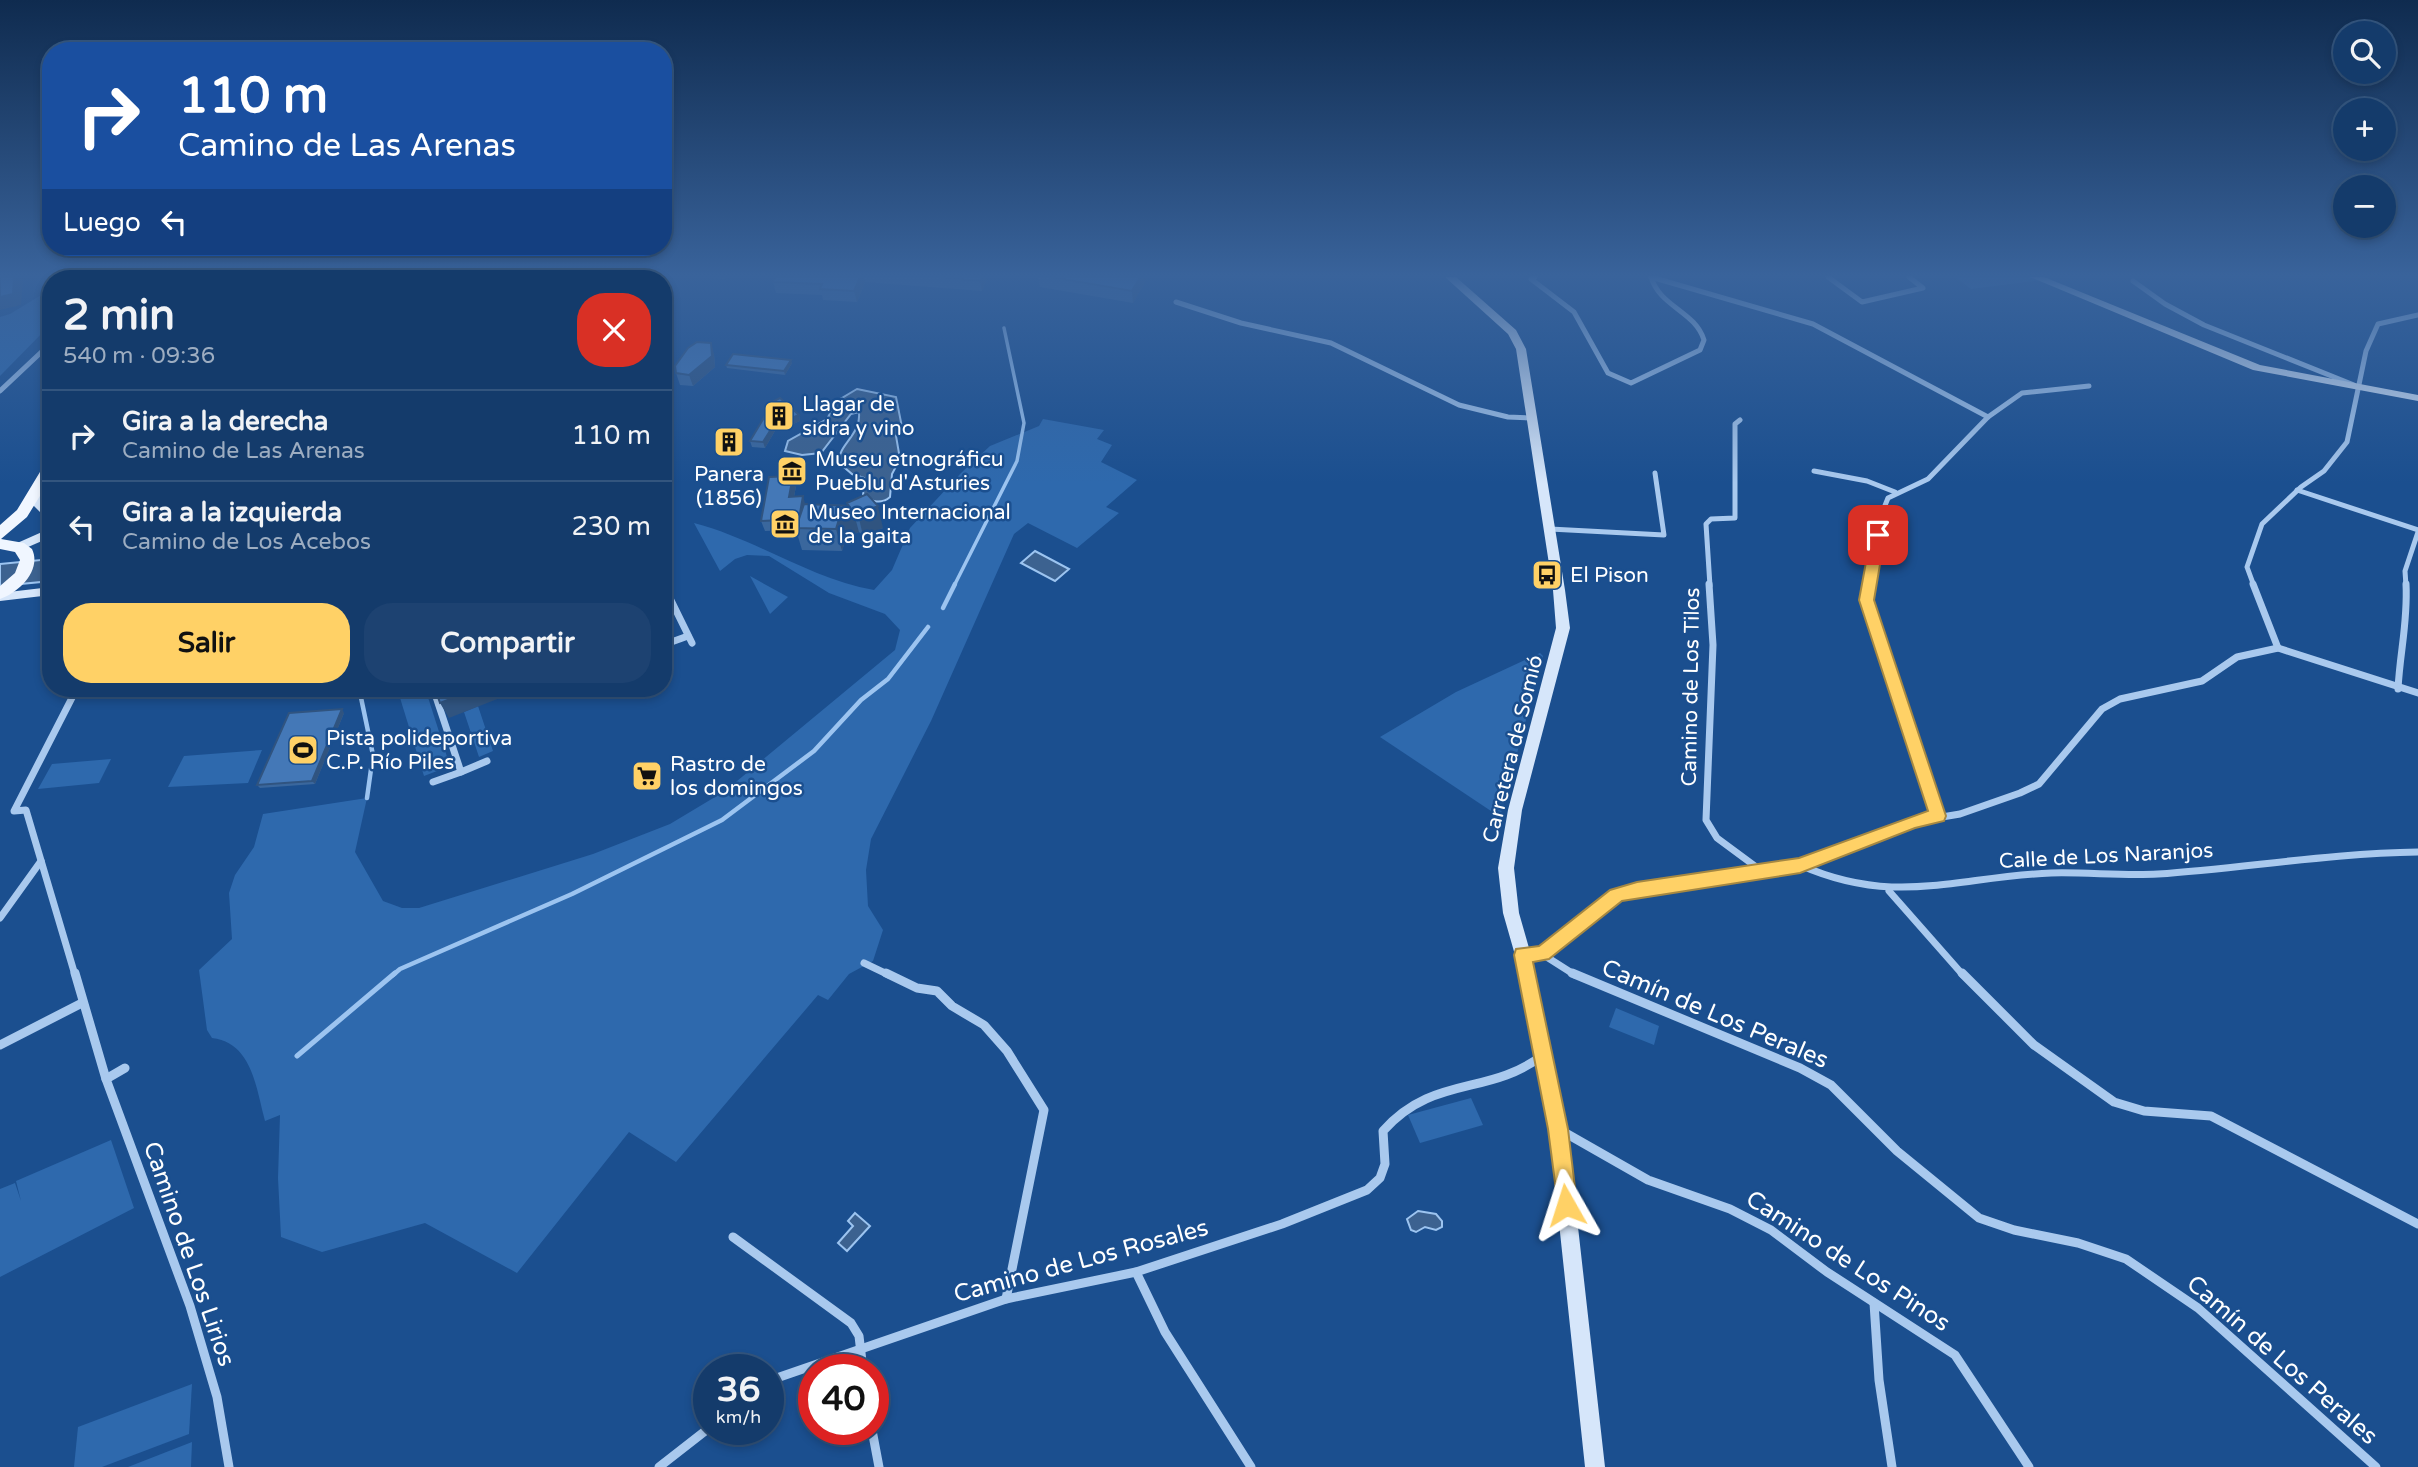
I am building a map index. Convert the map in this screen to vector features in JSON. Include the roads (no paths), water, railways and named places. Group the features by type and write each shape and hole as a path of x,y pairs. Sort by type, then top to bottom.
{"main road":[{"path":"2,593 26,569 16,530 22,513 42,480"},
{"path":"0,534 22,513"},
{"path":"0,544 21,549"}],"street":[{"path":"1333,345 1479,413 1507,418 1534,418"},
{"name":"Carretera de Somió","path":"1519,345 1534,418 1563,628 1515,810 1506,868 1511,914 1523,955 1558,1129 1595,1467"},
{"path":"1592,345 1597,363 1605,373 1631,383 1700,350 1702,345"},
{"path":"1853,345 1988,417"},
{"path":"2202,345 2257,368 2418,398"},
{"path":"2257,345 2340,376 2358,388"},
{"path":"2278,648 2246,567 2262,524 2297,490 2324,471 2347,442 2368,345"},
{"path":"0,391 42,351"},
{"path":"1938,816 1867,600 1882,513 1888,498 1895,492 1928,479 1988,417 2022,393 2089,386"},
{"name":"Camino de Los Tilos","path":"1740,420 1735,424 1735,518 1711,519 1706,524 1713,645 1706,820 1717,838 1763,872"},
{"path":"1814,471 1867,481 1895,492"},
{"path":"1550,528 1664,535 1655,473"},
{"path":"37,488 38,505 42,508"},
{"path":"2297,490 2418,531 2405,571 2408,620 2400,652 2398,689"},
{"path":"21,549 42,537"},
{"path":"2,593 42,591"},
{"path":"672,603 690,640 672,643"},
{"path":"1523,955 1542,954 1616,896 1637,890 1800,865 1912,822 1960,814 2039,784 2102,709 2120,699 2202,681 2237,657 2278,648 2418,694"},
{"name":"Camino de Los Lirios","path":"72,697 15,811 26,808 106,1079 190,1306 217,1397 229,1467"},
{"path":"436,697 461,772"},
{"path":"433,782 487,761"},
{"name":"Calle de Los Naranjos","path":"1800,865 1818,875 1889,891 2051,873 2158,874 2336,853 2418,852"},
{"path":"0,918 41,861"},
{"path":"1889,891 1946,957 2011,1024 2071,1076 2119,1105 2147,1114 2196,1112 2211,1115 2418,1224"},
{"name":"Camín de Los Perales","path":"1542,954 1583,980 1800,1068 1831,1085 1897,1152 1979,1218 2014,1230 2078,1243 2126,1259 2198,1308 2376,1467"},
{"path":"864,963 917,988 937,992 952,1006 984,1024 1007,1051 1044,1110 1006,1299"},
{"path":"0,1045 82,1003"},
{"name":"Camino de Los Rosales","path":"784,1375 1006,1299 1136,1272 1282,1224 1367,1190 1380,1178 1385,1164 1383,1131 1397,1112 1425,1095 1522,1071 1543,1055"},
{"path":"106,1079 125,1068"},
{"name":"Camino de Los Pinos","path":"1558,1129 1648,1180 1730,1209 1771,1230 1874,1303 1955,1355 2029,1467"},
{"path":"733,1237 851,1324 859,1336 861,1354"},
{"path":"1136,1272 1165,1332 1251,1467"},
{"path":"1874,1303 1880,1380 1892,1467"},
{"path":"659,1467 693,1440"},
{"path":"875,1445 879,1467"}],"waterway":[{"path":"954,586 1017,461 1024,423 1008,345"},
{"path":"943,608 954,586"},
{"path":"393,975 400,969 572,894 722,820 814,751 861,700 888,679 928,627"},
{"path":"361,697 373,755 367,798"},
{"path":"297,1056 395,973"}],"place":[{"name":"Llagar de sidra y vino","path":"779,416"},
{"name":"Panera (1856)","path":"729,442"},
{"name":"Museu etnográficu Pueblu d'Asturies","path":"792,471"},
{"name":"Museo Internacional de la gaita","path":"785,524"},
{"name":"El Pison","path":"1547,575"},
{"name":"Pista polideportiva C.P. Río Piles","path":"303,750"},
{"name":"Rastro de los domingos","path":"647,776"}]}
